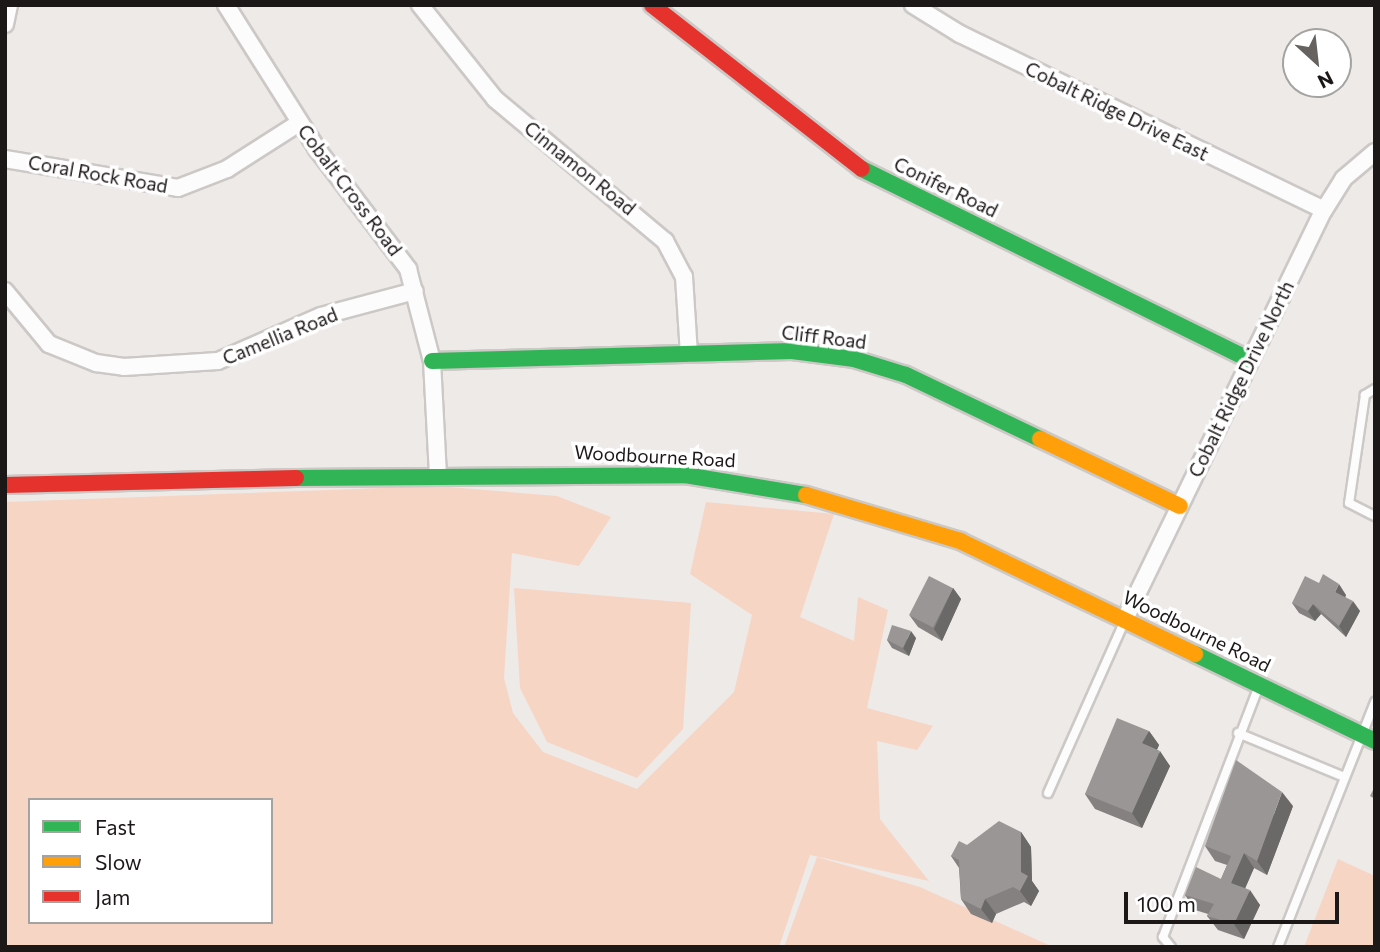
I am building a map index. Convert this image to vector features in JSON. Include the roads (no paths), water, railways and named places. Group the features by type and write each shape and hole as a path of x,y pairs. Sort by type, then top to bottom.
{"street":[{"path":"5,24 9,5"},
{"name":"Cobalt Cross Road","path":"226,5 299,123 396,246 415,291 432,361 438,475"},
{"name":"Cinnamon Road","path":"420,5 495,99 665,241 684,277 690,354"},
{"name":"Conifer Road","path":"652,5 848,162 1251,360"},
{"name":"Cobalt Ridge Drive East","path":"913,5 960,34 1324,210"},
{"name":"Coral Rock Road","path":"5,159 178,188 227,169 299,123"},
{"name":"Cobalt Ridge Drive North","path":"1125,619 1324,210 1343,179 1375,152"},
{"name":"Camellia Road","path":"5,291 50,344 96,363 124,367 218,361 321,316 415,291"},
{"name":"Cliff Road","path":"432,361 792,351 881,366 1180,506"},
{"name":"Woodbourne Road","path":"5,485 622,472 785,489 960,541 1367,738"}],"lane":[{"path":"1375,389 1365,395 1349,503 1375,516"},
{"path":"1048,793 1125,619"},
{"path":"1171,947 1163,937 1238,733 1259,685"},
{"path":"1278,947 1344,777 1367,738 1375,702"},
{"path":"1238,733 1344,777"}]}
